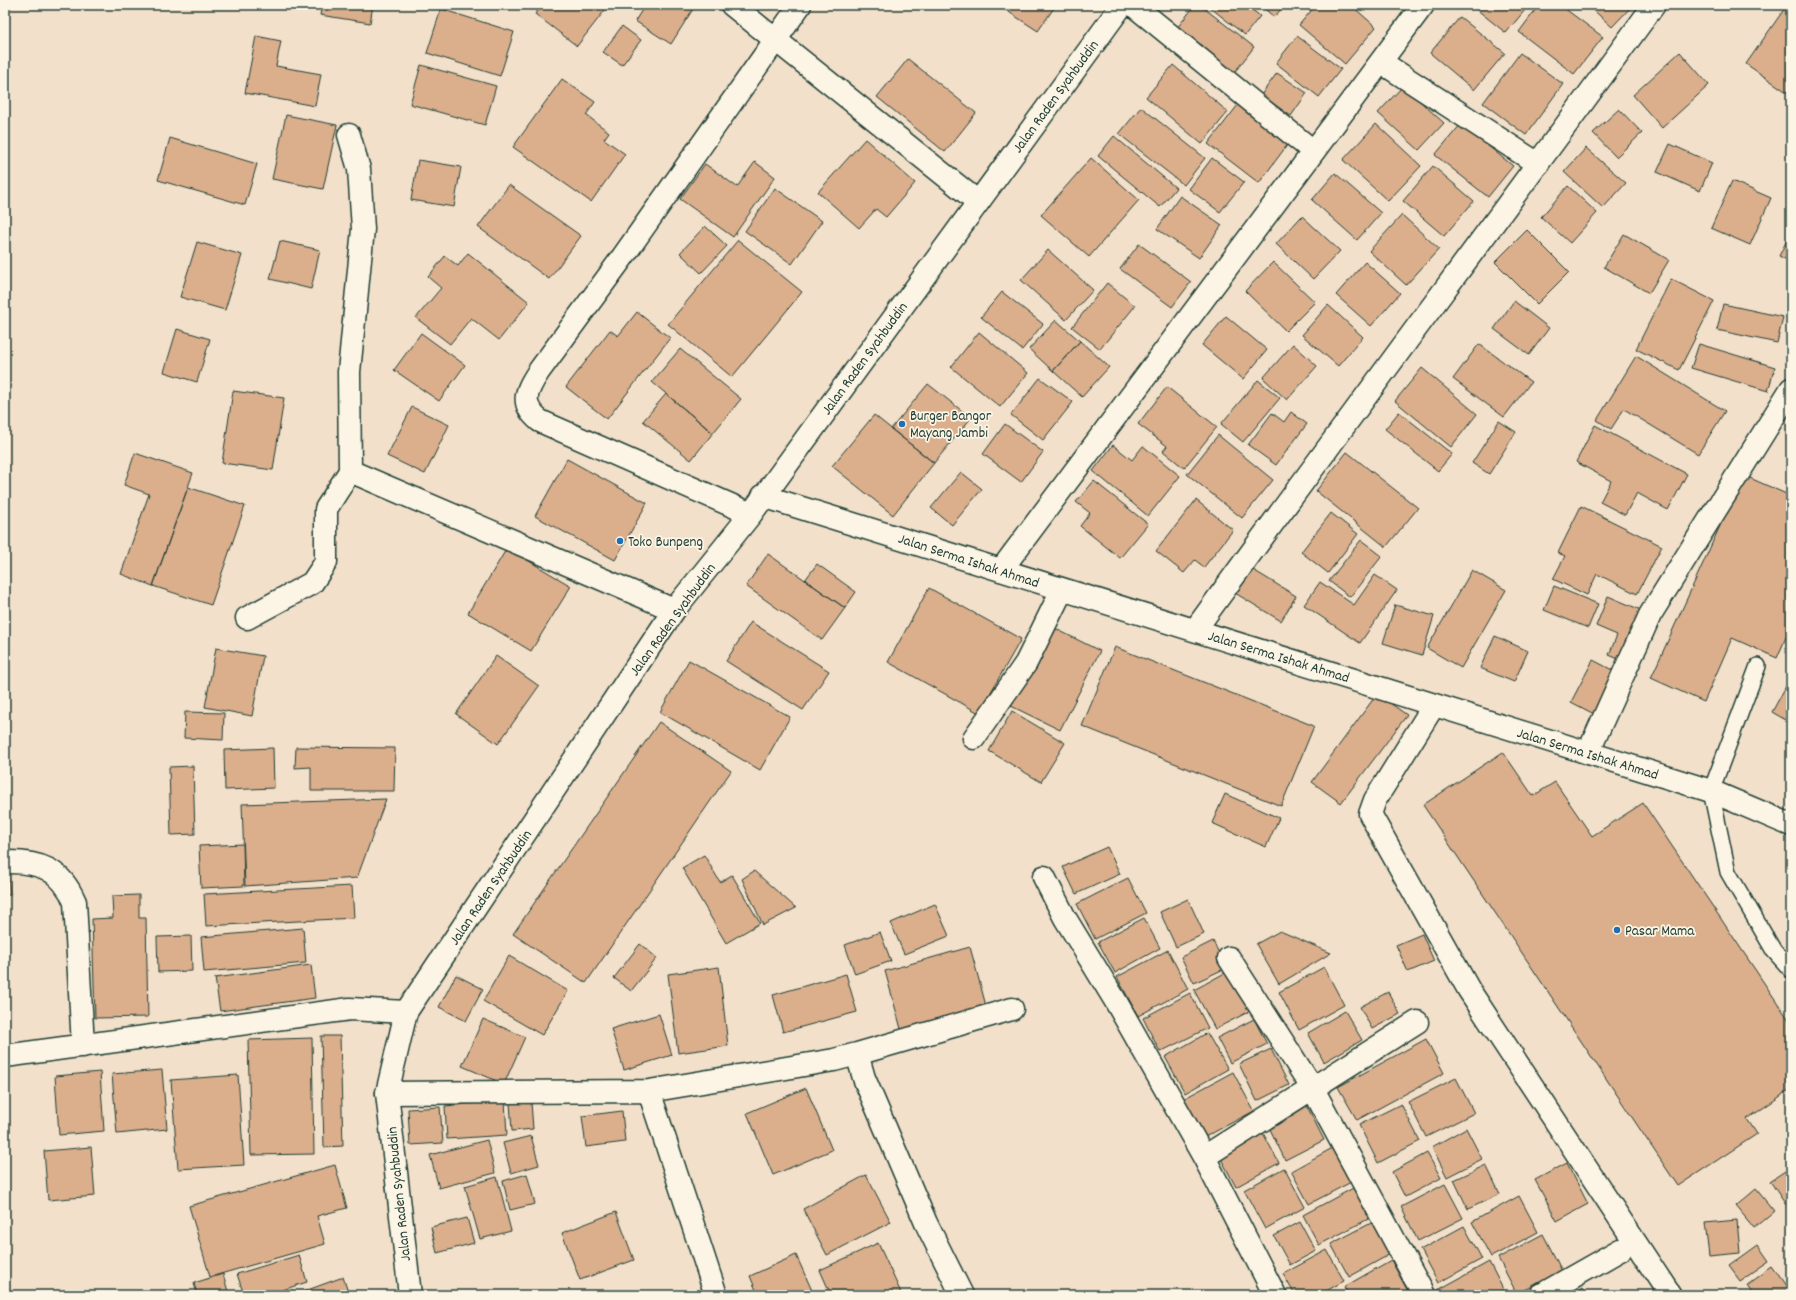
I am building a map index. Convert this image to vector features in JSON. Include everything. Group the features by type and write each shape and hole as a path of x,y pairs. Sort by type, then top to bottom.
{"street":[{"path":"732,5 978,202"},
{"path":"751,514 540,421 531,413 526,402 529,386 538,371 622,258 800,5"},
{"name":"Jalan Raden Syahbuddin","path":"410,1295 387,1093 406,1012 674,610 751,514 1122,5"},
{"path":"1133,5 1313,151"},
{"path":"1001,570 1423,5"},
{"path":"1195,630 1328,446 1538,164 1654,5"},
{"path":"1380,62 1538,164"},
{"path":"247,618 312,582 326,562 326,509 350,471 349,372 363,228 360,169 349,135"},
{"path":"1588,753 1650,615 1791,389"},
{"path":"350,471 674,610"},
{"name":"Jalan Serma Ishak Ahmad","path":"763,496 1711,791 1791,825"},
{"path":"974,738 1026,663 1062,590"},
{"path":"1434,705 1375,800 1370,814 1469,990 1670,1295"},
{"path":"5,862 38,865 52,870 62,878 70,890 75,902 83,1046"},
{"path":"1044,877 1065,918 1115,1000 1204,1157 1275,1295"},
{"path":"1229,958 1313,1089 1424,1295"},
{"path":"5,1056 350,1009 406,1012"},
{"path":"387,1093 649,1091 834,1060 1012,1009"},
{"path":"1204,1157 1417,1022"},
{"path":"858,1054 864,1078 926,1223 962,1295"},
{"path":"649,1091 716,1295"},
{"path":"1541,1295 1620,1250"}],"lane":[{"path":"1758,666 1711,791 1728,872 1774,951 1791,970"}],"building":[{"path":"322,5 373,5 370,23 320,15"},
{"path":"542,5 609,5 577,46 535,14"},
{"path":"645,5 662,5 669,10 672,5 687,5 693,9 671,44 635,21"},
{"path":"998,5 1056,5 1038,31"},
{"path":"1195,5 1200,5 1254,47 1234,73 1177,28"},
{"path":"1207,5 1246,5 1260,16 1245,35"},
{"path":"1260,5 1285,5 1274,17"},
{"path":"1316,5 1351,5 1376,27 1345,64 1299,25"},
{"path":"1471,5 1529,5 1506,33"},
{"path":"1539,5 1560,5 1603,37 1574,74 1519,32"},
{"path":"1588,5 1633,5 1612,27"},
{"path":"1787,5 1791,5 1791,95 1746,64"},
{"path":"441,9 514,32 500,76 427,53"},
{"path":"1460,17 1505,53 1474,90 1430,53"},
{"path":"622,26 641,40 622,65 603,52"},
{"path":"256,36 281,41 276,66 321,74 315,106 245,93"},
{"path":"1297,36 1341,69 1319,97 1276,63"},
{"path":"1680,52 1709,85 1662,128 1633,95"},
{"path":"1520,53 1563,84 1526,135 1483,103"},
{"path":"908,59 976,113 945,152 877,97"},
{"path":"421,65 496,86 485,125 410,104"},
{"path":"1173,65 1228,112 1202,144 1146,97"},
{"path":"1277,73 1307,93 1291,116 1261,95"},
{"path":"562,79 595,102 586,115 609,132 604,139 625,154 591,202 513,147"},
{"path":"1403,86 1444,123 1419,150 1378,113"},
{"path":"1241,101 1291,140 1259,183 1208,144"},
{"path":"1141,107 1205,158 1184,185 1119,134"},
{"path":"1619,109 1642,133 1616,157 1593,133"},
{"path":"286,115 337,125 323,189 272,179"},
{"path":"1376,124 1421,166 1388,201 1343,160"},
{"path":"1461,124 1513,166 1488,197 1435,155"},
{"path":"1114,136 1176,188 1160,207 1098,156"},
{"path":"170,138 257,164 245,205 158,180"},
{"path":"865,139 915,183 886,217 876,209 859,228 818,192"},
{"path":"1670,144 1712,163 1700,191 1657,172"},
{"path":"1586,148 1626,183 1603,208 1564,172"},
{"path":"1091,158 1139,200 1089,257 1041,215"},
{"path":"1212,158 1244,182 1220,212 1189,189"},
{"path":"418,160 461,167 454,207 411,200"},
{"path":"755,162 775,177 733,237 680,199 705,164 737,187"},
{"path":"1433,166 1474,201 1444,236 1403,201"},
{"path":"1335,173 1381,213 1357,240 1312,200"},
{"path":"1732,181 1771,198 1750,245 1711,228"},
{"path":"509,185 581,236 549,279 478,227"},
{"path":"1568,186 1597,213 1570,243 1541,217"},
{"path":"775,188 822,221 792,264 745,231"},
{"path":"1180,196 1222,225 1199,258 1157,229"},
{"path":"1402,215 1439,249 1406,285 1369,251"},
{"path":"1302,216 1340,251 1313,279 1276,244"},
{"path":"705,226 727,246 701,273 680,253"},
{"path":"1527,230 1569,272 1537,304 1495,262"},
{"path":"1791,232 1791,262 1779,256"},
{"path":"1624,234 1669,260 1649,293 1604,267"},
{"path":"738,240 802,292 732,377 668,324"},
{"path":"280,241 320,250 311,289 270,279"},
{"path":"197,242 242,255 225,310 180,297"},
{"path":"1139,244 1191,282 1172,307 1120,269"},
{"path":"1048,250 1093,290 1066,320 1021,280"},
{"path":"468,253 529,302 499,340 471,318 450,344 416,318 441,288 428,277 445,256 458,266"},
{"path":"1273,262 1315,302 1286,331 1245,291"},
{"path":"1365,262 1400,293 1371,326 1336,295"},
{"path":"1671,279 1714,301 1679,370 1636,349"},
{"path":"1107,283 1135,306 1100,349 1072,327"},
{"path":"1002,292 1043,324 1022,350 981,317"},
{"path":"1514,301 1549,328 1529,355 1494,329"},
{"path":"1723,304 1783,317 1777,343 1717,330"},
{"path":"1328,305 1363,337 1338,366 1302,335"},
{"path":"637,312 670,338 607,419 566,387 610,330 618,336"},
{"path":"1226,316 1267,350 1243,379 1202,345"},
{"path":"1056,320 1080,341 1053,371 1029,349"},
{"path":"177,329 210,339 197,382 164,372"},
{"path":"979,332 1028,373 1000,407 951,367"},
{"path":"421,333 465,365 439,401 394,370"},
{"path":"1080,341 1109,367 1082,397 1053,371"},
{"path":"1293,344 1317,366 1287,400 1263,378"},
{"path":"1479,344 1531,382 1504,417 1453,379"},
{"path":"1699,344 1775,367 1768,391 1691,368"},
{"path":"680,349 741,399 713,433 652,382"},
{"path":"1636,356 1725,411 1698,454 1624,409 1611,429 1597,420"},
{"path":"1422,368 1477,414 1451,447 1395,401"},
{"path":"1040,378 1073,402 1043,440 1011,415"},
{"path":"1258,380 1280,398 1243,442 1221,424"},
{"path":"928,384 971,418 934,463 891,429"},
{"path":"1167,387 1217,427 1184,468 1163,451 1167,446 1138,424"},
{"path":"233,391 284,398 273,470 222,463"},
{"path":"666,394 713,433 691,460 643,421"},
{"path":"412,407 449,425 425,474 387,456"},
{"path":"1291,412 1307,424 1276,465 1248,445 1272,413 1284,422"},
{"path":"1399,412 1452,454 1438,471 1385,429"},
{"path":"874,415 934,463 893,515 832,466"},
{"path":"1499,421 1516,432 1489,474 1472,463"},
{"path":"1005,424 1043,452 1021,482 983,454"},
{"path":"1595,425 1687,474 1668,510 1637,493 1625,515 1600,502 1611,481 1576,462"},
{"path":"1218,435 1273,480 1242,518 1187,474"},
{"path":"1113,445 1132,460 1143,446 1180,476 1148,516 1093,471"},
{"path":"1347,452 1418,508 1386,547 1316,491"},
{"path":"135,453 193,473 153,586 121,574 149,494 124,485"},
{"path":"567,459 647,503 615,560 535,516"},
{"path":"961,472 982,489 952,525 931,508"},
{"path":"1743,475 1791,496 1791,626 1777,658 1732,638 1704,702 1651,678"},
{"path":"1094,481 1148,524 1120,558 1080,526 1090,513 1076,502"},
{"path":"188,487 245,506 211,605 153,586"},
{"path":"1196,500 1233,530 1204,567 1195,560 1184,573 1156,551"},
{"path":"1581,506 1662,546 1637,594 1597,574 1587,595 1553,579 1565,556 1558,553"},
{"path":"1331,513 1358,534 1328,573 1301,552"},
{"path":"1361,540 1382,556 1350,597 1329,581"},
{"path":"507,548 571,586 531,651 468,613"},
{"path":"768,554 845,608 822,640 746,586"},
{"path":"817,564 856,592 845,608 805,580"},
{"path":"1250,568 1296,596 1281,621 1235,593"},
{"path":"1472,570 1506,590 1461,668 1427,648"},
{"path":"1375,575 1397,590 1360,643 1304,605 1320,582 1354,605"},
{"path":"1554,586 1598,604 1588,628 1544,610"},
{"path":"929,588 1021,639 979,713 888,662"},
{"path":"1608,596 1648,613 1626,662 1609,655 1617,635 1596,626"},
{"path":"1395,605 1434,616 1422,655 1383,643"},
{"path":"751,622 829,671 803,710 726,661"},
{"path":"1052,627 1100,651 1060,730 1011,706"},
{"path":"1495,636 1528,651 1514,682 1480,668"},
{"path":"1115,647 1314,726 1281,806 1082,726"},
{"path":"216,648 263,656 252,716 205,707"},
{"path":"496,656 539,686 498,744 456,714"},
{"path":"689,660 790,717 760,770 660,712"},
{"path":"1593,660 1618,673 1596,715 1571,702"},
{"path":"1791,677 1791,723 1772,712"},
{"path":"1377,694 1407,715 1341,803 1312,782"},
{"path":"1012,711 1065,743 1041,782 989,751"},
{"path":"185,712 224,713 223,740 184,738"},
{"path":"659,722 731,771 586,983 513,934"},
{"path":"296,747 395,748 394,791 311,791 311,767 295,768"},
{"path":"273,748 274,788 225,790 224,750"},
{"name":"Pasar Mama","path":"1503,752 1533,796 1555,782 1592,836 1643,803 1791,1023 1791,1089 1747,1119 1757,1134 1678,1186 1423,805"},
{"path":"193,766 195,834 171,835 169,767"},
{"path":"1225,794 1279,818 1266,847 1212,823"},
{"path":"386,799 357,878 245,886 242,804"},
{"path":"243,844 244,886 201,888 199,846"},
{"path":"1107,847 1120,874 1076,894 1063,867"},
{"path":"704,855 720,882 732,875 760,923 726,943 682,868"},
{"path":"754,871 796,908 763,925 742,879"},
{"path":"5,872 8,872 10,895 5,895"},
{"path":"1128,878 1146,913 1095,939 1077,904"},
{"path":"352,886 354,918 206,926 204,894"},
{"path":"139,895 139,918 146,918 148,1017 95,1018 92,919 113,918 112,896"},
{"path":"1188,899 1204,934 1176,947 1160,912"},
{"path":"935,904 949,936 904,954 891,923"},
{"path":"1144,918 1160,948 1115,973 1098,942"},
{"path":"303,928 306,963 204,972 201,937"},
{"path":"1280,931 1331,953 1279,984 1256,944"},
{"path":"880,932 891,961 855,974 845,945"},
{"path":"1422,934 1434,961 1408,972 1396,945"},
{"path":"191,936 192,971 158,972 157,937"},
{"path":"1213,941 1226,968 1194,983 1181,957"},
{"path":"640,944 657,958 631,991 614,978"},
{"path":"970,947 988,1013 903,1036 885,971"},
{"path":"1168,950 1188,989 1138,1016 1117,977"},
{"path":"509,956 568,991 542,1035 483,1001"},
{"path":"311,965 315,998 220,1011 215,978"},
{"path":"719,967 728,1046 678,1053 668,974"},
{"path":"1324,967 1344,1005 1299,1030 1279,992"},
{"path":"1230,970 1252,1010 1215,1029 1194,990"},
{"path":"846,974 857,1012 783,1032 773,995"},
{"path":"456,975 483,989 466,1021 439,1007"},
{"path":"1388,992 1400,1014 1372,1029 1360,1007"},
{"path":"1190,993 1208,1028 1160,1052 1143,1018"},
{"path":"1345,1011 1362,1040 1324,1062 1308,1033"},
{"path":"659,1014 672,1055 624,1070 611,1029"},
{"path":"483,1019 525,1037 504,1084 462,1066"},
{"path":"1254,1019 1267,1044 1230,1063 1217,1038"},
{"path":"1207,1033 1228,1069 1185,1093 1165,1057"},
{"path":"321,1036 340,1036 343,1146 324,1147"},
{"path":"312,1038 314,1154 251,1155 248,1040"},
{"path":"1426,1039 1444,1073 1357,1120 1338,1087"},
{"path":"1271,1049 1289,1085 1257,1101 1239,1064"},
{"path":"162,1070 167,1129 117,1134 112,1074"},
{"path":"100,1072 104,1131 59,1135 55,1076"},
{"path":"1233,1072 1254,1111 1203,1138 1183,1099"},
{"path":"238,1075 244,1165 178,1169 171,1080"},
{"path":"1456,1078 1474,1113 1426,1137 1408,1102"},
{"path":"806,1088 832,1150 773,1175 747,1113"},
{"path":"505,1101 507,1135 447,1139 445,1106"},
{"path":"531,1102 533,1129 512,1131 510,1103"},
{"path":"1306,1104 1324,1140 1285,1160 1267,1123"},
{"path":"1401,1104 1420,1141 1378,1163 1359,1125"},
{"path":"440,1107 443,1143 410,1145 408,1109"},
{"path":"622,1111 625,1142 586,1147 582,1116"},
{"path":"1466,1128 1482,1159 1447,1177 1432,1147"},
{"path":"1262,1131 1279,1163 1236,1187 1219,1155"},
{"path":"531,1136 539,1165 511,1173 503,1143"},
{"path":"487,1140 495,1173 439,1188 430,1155"},
{"path":"1336,1146 1355,1180 1309,1204 1291,1171"},
{"path":"91,1147 95,1196 48,1200 44,1151"},
{"path":"1427,1153 1441,1178 1405,1197 1392,1172"},
{"path":"1567,1163 1588,1204 1557,1221 1535,1180"},
{"path":"335,1165 347,1208 317,1216 325,1244 210,1277 189,1206"},
{"path":"1486,1165 1500,1194 1468,1209 1454,1180"},
{"path":"1284,1168 1305,1207 1265,1229 1244,1190"},
{"path":"1785,1171 1791,1181 1791,1201 1786,1205 1770,1181"},
{"path":"527,1174 535,1204 510,1210 503,1181"},
{"path":"866,1175 891,1222 827,1255 803,1209"},
{"path":"497,1177 511,1231 480,1239 465,1186"},
{"path":"1445,1184 1463,1218 1418,1241 1401,1207"},
{"path":"1357,1186 1374,1216 1319,1245 1303,1215"},
{"path":"1756,1189 1774,1211 1754,1228 1736,1206"},
{"path":"1519,1196 1538,1232 1491,1257 1472,1222"},
{"path":"616,1212 634,1260 580,1280 562,1233"},
{"path":"467,1218 474,1243 437,1253 431,1227"},
{"path":"1377,1220 1394,1252 1349,1277 1331,1244"},
{"path":"1737,1220 1740,1253 1709,1256 1705,1223"},
{"path":"1300,1222 1316,1251 1290,1265 1274,1236"},
{"path":"1464,1226 1482,1259 1438,1283 1420,1250"},
{"path":"1543,1234 1562,1271 1517,1294 1498,1258"},
{"path":"878,1243 902,1295 831,1295 820,1270"},
{"path":"1758,1245 1769,1261 1740,1281 1729,1266"},
{"path":"1327,1250 1344,1281 1319,1295 1295,1295 1283,1274"},
{"path":"299,1255 307,1282 267,1295 244,1295 237,1274"},
{"path":"796,1255 814,1295 758,1295 750,1276"},
{"path":"1391,1260 1410,1295 1348,1295 1344,1287"},
{"path":"1489,1262 1506,1295 1441,1295 1438,1290"},
{"path":"1772,1267 1789,1291 1784,1295 1754,1295 1747,1285"},
{"path":"223,1274 229,1295 197,1295 194,1283"},
{"path":"343,1277 349,1295 294,1295"},
{"path":"1582,1288 1587,1295 1571,1295"}],"place":[{"name":"Burger Bangor Mayang Jambi","path":"902,424"},
{"name":"Toko Bunpeng","path":"620,541"},
{"name":"Pasar Mama","path":"1617,930"}]}
